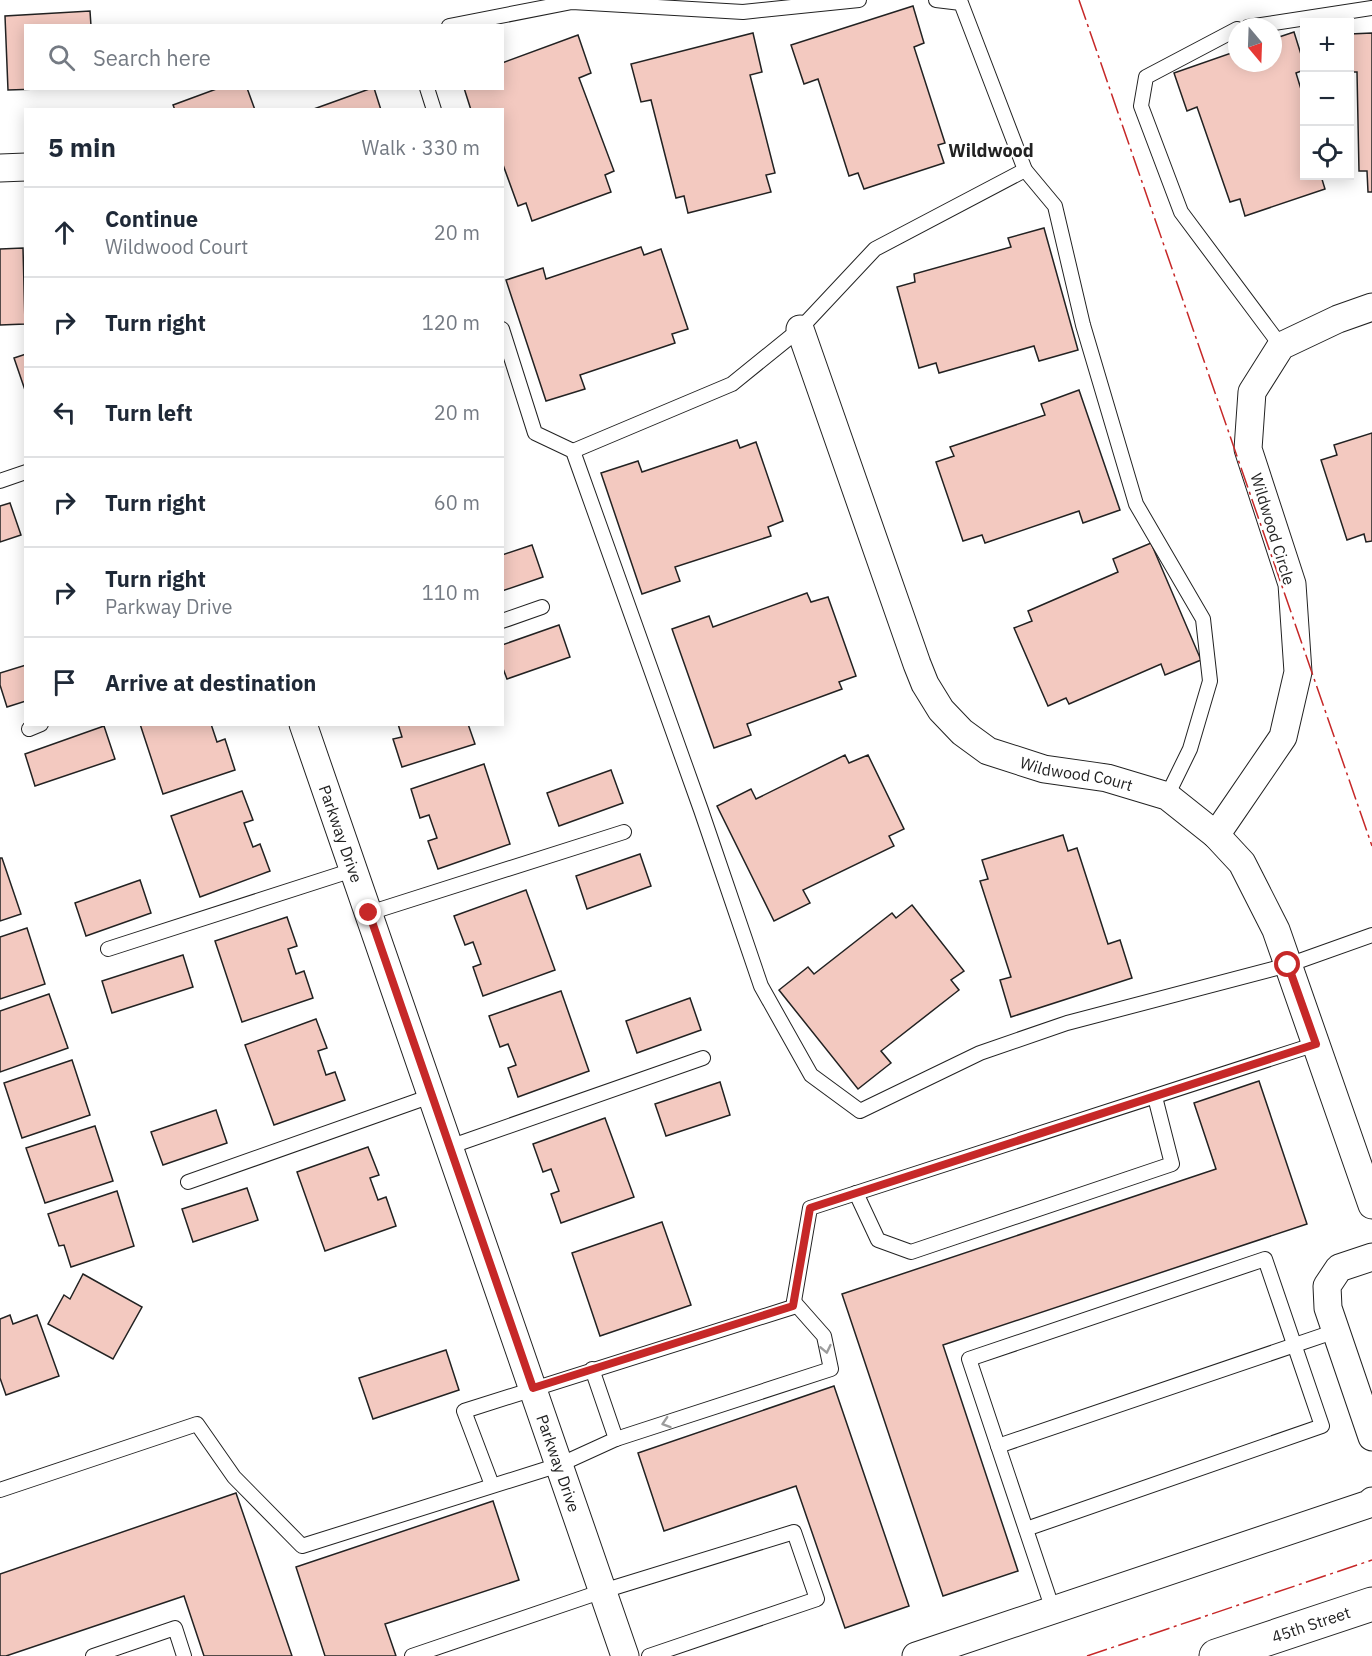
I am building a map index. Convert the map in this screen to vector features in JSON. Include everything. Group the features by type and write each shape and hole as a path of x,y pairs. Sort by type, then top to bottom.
{"main road":[{"name":"45th Street","path":"1216,1656 1372,1604"}],"street":[{"path":"0,168 24,167"},
{"path":"1281,346 1338,319 1372,307"},
{"name":"Wildwood Court","path":"800,329 917,664 925,684 941,710 962,732 988,751 1044,769 1107,778 1167,796 1216,835 1242,863 1276,930 1372,1205"},
{"name":"Wildwood Circle","path":"1216,835 1283,737 1298,672 1292,584 1248,449 1252,392 1281,346"},
{"name":"Parkway Drive","path":"304,726 626,1656"},
{"path":"1372,1257 1339,1268 1327,1286 1328,1308 1372,1437"},
{"path":"916,1656 1369,1504 1372,1501"}],"lane":[{"path":"460,24 572,2 743,12 859,0"},
{"path":"936,0 961,3 1025,170 1055,206 1083,325 1136,504 1203,619 1210,681 1190,749 1167,796"},
{"path":"1282,22 1372,8"},
{"path":"1228,34 1146,77 1141,106 1181,212 1281,346"},
{"path":"428,90 433,108"},
{"path":"573,451 732,384 800,329 875,249 1025,170"},
{"path":"504,335 535,433 573,451 761,986 811,1075 860,1111 980,1053 1067,1023 1288,965 1372,935"},
{"path":"0,480 24,473"},
{"path":"504,620 542,608"},
{"path":"369,913 624,832"},
{"path":"108,949 353,870"},
{"path":"492,1485 464,1411 793,1306 810,1208 1316,1044"},
{"path":"450,1147 704,1058"},
{"path":"188,1182 432,1096"},
{"path":"856,1193 878,1240 911,1252 1172,1164 1155,1096"},
{"path":"1026,1529 1322,1426 1265,1259 969,1359 1053,1610"},
{"path":"0,1490 197,1424 234,1477 302,1546 559,1465 616,1439 831,1370 824,1336 794,1302"},
{"path":"998,1446 1336,1331"},
{"path":"592,1369 616,1439"},
{"path":"412,1656 603,1591 794,1532 817,1599 649,1656"},
{"path":"93,1656 175,1628 184,1656"}],"building":[{"path":"913,6 924,43 914,47 945,143 938,145 944,163 864,189 858,173 849,176 818,79 804,84 791,45"},
{"path":"90,11 91,24 24,24 24,89 8,90 5,16"},
{"path":"1294,32 1300,51 1300,72 1296,73 1300,86 1300,180 1322,180 1325,189 1245,216 1240,199 1230,202 1197,107 1187,111 1174,73 1228,54 1228,72 1282,72 1282,36"},
{"path":"753,33 762,72 750,75 775,173 766,175 771,192 688,213 684,196 676,198 651,100 641,102 631,64"},
{"path":"1372,33 1372,192 1368,192 1367,171 1359,171 1354,34"},
{"path":"578,35 591,73 579,78 614,171 605,175 611,192 532,221 526,203 518,206 504,168 504,108 470,108 465,90 504,90 504,62"},
{"path":"214,90 248,90 254,108 174,108 173,105"},
{"path":"366,90 375,90 380,108 317,108"},
{"path":"1044,228 1078,350 1039,361 1034,346 939,373 936,363 919,368 897,287 915,282 914,274 1011,247 1008,238"},
{"path":"641,247 644,255 661,249 688,329 672,334 675,343 580,375 585,389 546,401 506,280 543,268 546,279"},
{"path":"23,248 24,324 0,325 0,249"},
{"path":"24,355 24,387 14,358"},
{"path":"1079,390 1120,510 1083,523 1079,511 985,543 982,535 963,541 936,462 954,456 950,447 1045,415 1041,404"},
{"path":"1372,433 1372,541 1366,542 1364,534 1347,540 1321,460 1337,455 1334,445"},
{"path":"737,440 740,448 756,442 783,521 768,527 771,536 675,567 680,581 642,594 601,473 638,461 642,472"},
{"path":"10,503 21,535 0,542 0,506"},
{"path":"1151,543 1201,660 1165,675 1161,664 1069,704 1066,698 1048,706 1014,628 1032,621 1028,611 1118,572 1113,559"},
{"path":"532,545 543,577 504,590 504,554"},
{"path":"807,593 811,602 828,597 856,676 839,682 842,689 747,724 751,735 714,748 672,629 709,616 713,627"},
{"path":"559,625 570,657 507,679 504,671 504,644"},
{"path":"24,666 24,702 7,707 0,685 0,673"},
{"path":"104,726 115,759 35,786 25,754"},
{"path":"141,726 212,726 217,742 225,739 235,770 163,794"},
{"path":"399,726 469,726 475,744 402,767 393,739 402,737"},
{"path":"845,755 849,763 868,755 904,829 889,836 894,846 803,890 810,903 774,921 717,806 751,789 756,799"},
{"path":"484,764 510,844 438,869 428,841 437,838 429,815 420,818 411,789"},
{"path":"611,770 623,803 559,826 547,793"},
{"path":"242,791 253,820 244,823 253,847 260,844 270,871 200,897 171,816"},
{"path":"1063,835 1068,851 1077,848 1108,944 1120,940 1132,978 1011,1017 1000,980 1011,977 980,881 988,879 982,860"},
{"path":"640,854 651,886 587,909 576,876"},
{"path":"0,858 2,858 21,914 0,921"},
{"path":"140,880 151,913 86,936 75,903"},
{"path":"526,890 555,970 483,996 473,967 481,964 473,942 465,945 454,916"},
{"path":"912,905 964,971 951,980 959,990 881,1051 891,1063 858,1089 779,990 808,967 814,974 892,913 896,918"},
{"path":"287,917 297,946 288,949 296,974 304,971 313,998 242,1022 215,941"},
{"path":"27,928 45,984 0,999 0,937"},
{"path":"183,955 193,987 112,1013 102,981"},
{"path":"561,991 589,1071 518,1097 508,1068 516,1065 508,1044 500,1047 489,1016"},
{"path":"49,994 68,1048 0,1072 0,1011"},
{"path":"690,998 701,1030 637,1053 626,1021"},
{"path":"316,1019 327,1048 318,1051 326,1075 335,1072 345,1100 274,1125 245,1045"},
{"path":"72,1060 90,1115 22,1138 4,1083"},
{"path":"1259,1081 1307,1224 943,1345 1018,1571 943,1596 842,1294 1216,1169 1194,1103"},
{"path":"720,1082 730,1115 666,1136 655,1104"},
{"path":"216,1110 227,1143 163,1165 151,1132"},
{"path":"605,1118 634,1197 561,1223 551,1194 559,1191 551,1169 543,1172 533,1144"},
{"path":"95,1126 113,1181 45,1203 26,1148"},
{"path":"368,1147 379,1175 370,1178 378,1200 386,1197 396,1226 325,1251 297,1172"},
{"path":"247,1188 258,1220 193,1242 182,1209"},
{"path":"117,1191 134,1246 71,1267 64,1245 59,1246 48,1214"},
{"path":"662,1222 691,1305 600,1336 572,1253"},
{"path":"83,1274 142,1307 113,1359 48,1324 64,1295 70,1299"},
{"path":"10,1315 13,1324 37,1315 59,1376 6,1395 0,1378 0,1319"},
{"path":"446,1350 459,1390 373,1419 359,1378"},
{"path":"834,1386 909,1606 845,1628 796,1486 664,1531 638,1453"},
{"path":"236,1493 292,1656 204,1656 184,1596 6,1656 0,1656 0,1574"},
{"path":"493,1501 519,1580 385,1624 396,1656 325,1656 296,1567"}],"power":[{"path":"1079,0 1372,846"},
{"path":"1087,1656 1372,1560"}],"district":[{"name":"Wildwood","path":"991,150"}],"route":[{"path":"369,913 533,1388 793,1306 810,1208 1316,1044 1288,965"}]}
